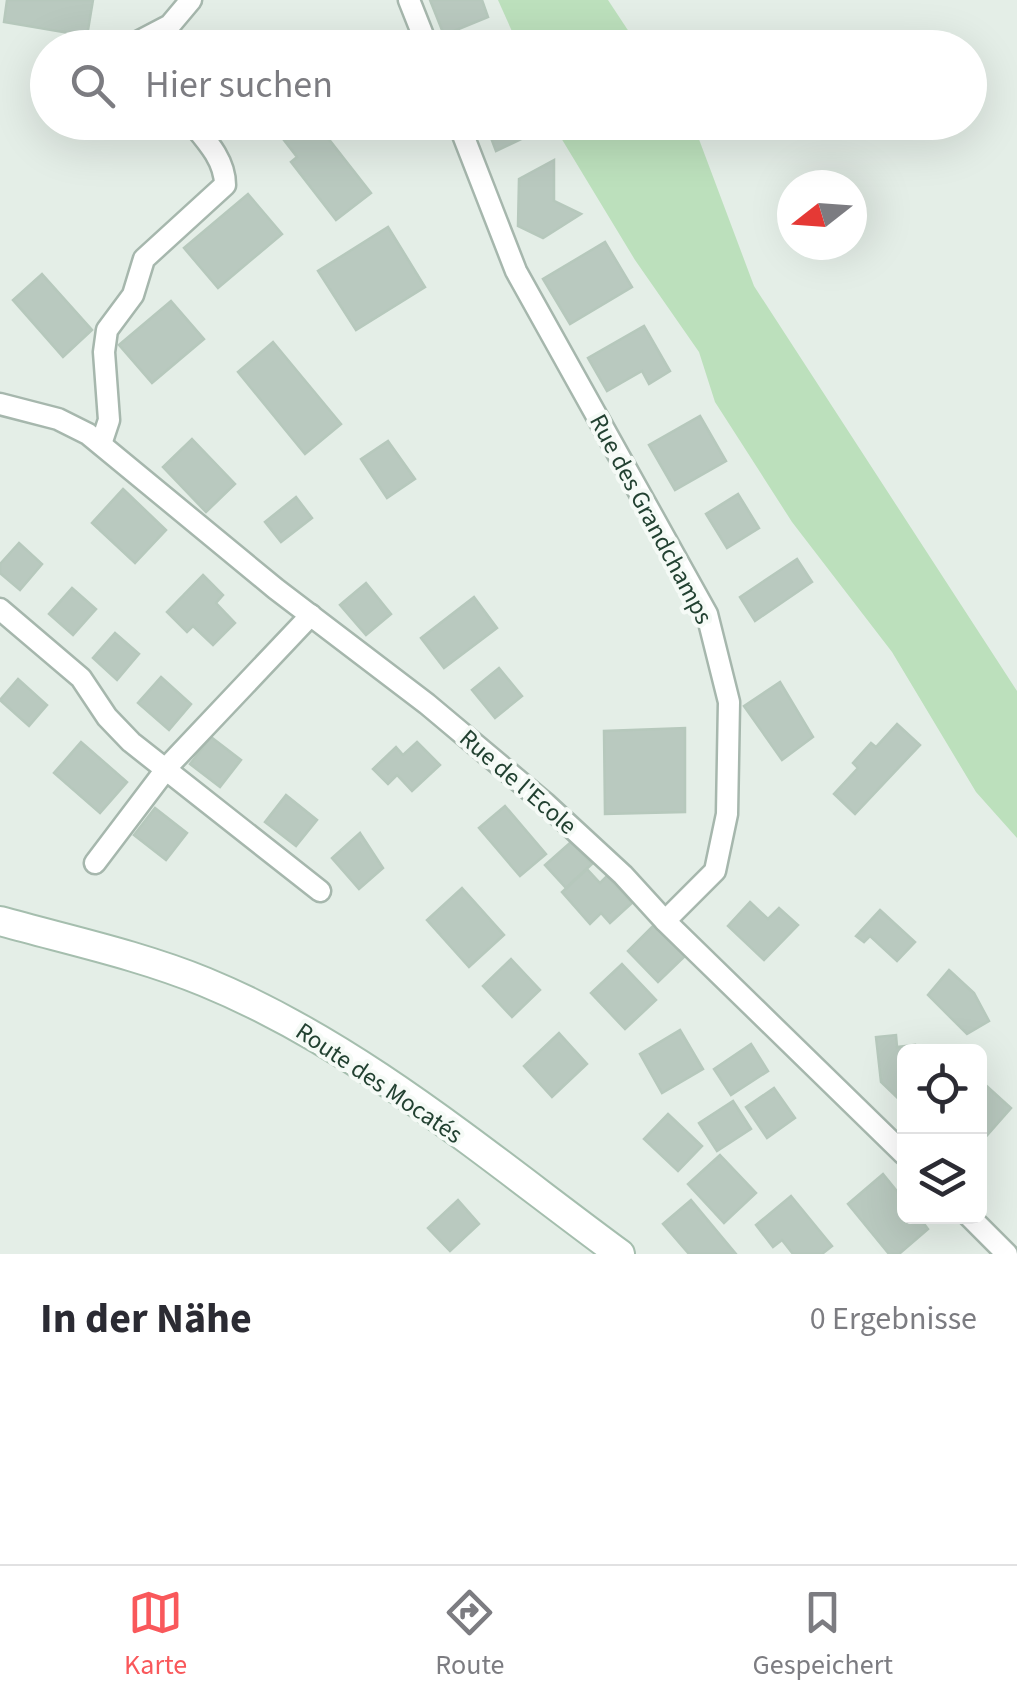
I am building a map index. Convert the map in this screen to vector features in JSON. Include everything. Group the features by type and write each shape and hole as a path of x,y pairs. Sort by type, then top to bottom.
{"street":[{"path":"160,30 170,25 191,0"},
{"path":"409,0 421,30"},
{"path":"101,444 108,428 104,352 107,330 133,295 144,259 225,185 218,159 204,140"},
{"name":"Rue des Grandchamps","path":"465,140 516,271 707,614 729,702 726,814 715,871 665,921"},
{"name":"Rue de l'Ecole","path":"0,404 58,419 101,444 426,704 545,803 623,875 665,921 897,1147"},
{"path":"0,609 82,678 120,732 320,891"},
{"path":"95,864 165,770 311,615"},
{"name":"Route des Mocatés","path":"0,921 116,952 204,982 278,1016 344,1054 416,1103 620,1254"},
{"path":"977,1224 1008,1254"}],"green space":[{"path":"498,0 608,0 628,30 511,30"},
{"path":"562,140 699,140 754,286 1017,691 1017,838 976,792 892,652 792,522 715,402 699,352 635,260"}],"building":[{"path":"7,0 93,0 88,30 51,30 4,22"},
{"path":"430,0 482,0 488,17 456,30 442,30"},
{"path":"284,140 329,140 371,193 336,220 291,162 297,157"},
{"path":"492,140 519,140 496,151"},
{"path":"554,160 554,201 581,214 543,238 518,226 519,179"},
{"path":"248,194 282,234 218,288 184,248"},
{"path":"388,227 425,287 356,330 318,271"},
{"path":"605,242 632,287 570,324 543,279"},
{"path":"42,274 92,330 63,357 13,300"},
{"path":"171,301 204,339 152,383 119,345"},
{"path":"644,326 670,371 649,384 642,371 607,391 588,358"},
{"path":"273,342 341,424 305,454 238,372"},
{"path":"700,416 726,461 675,490 649,445"},
{"path":"192,439 235,484 206,512 163,467"},
{"path":"388,441 415,479 387,498 361,459"},
{"path":"123,489 166,530 135,563 92,523"},
{"path":"738,494 759,528 727,548 706,514"},
{"path":"296,497 312,518 281,542 265,522"},
{"path":"19,543 42,564 20,590 0,573 0,564"},
{"path":"797,559 812,582 755,621 740,597"},
{"path":"203,575 223,595 216,603 235,623 213,645 193,626 187,632 167,612"},
{"path":"366,583 391,614 366,635 340,605"},
{"path":"72,588 96,609 73,635 49,614"},
{"path":"474,597 497,628 444,668 421,638"},
{"path":"115,633 139,654 117,680 93,658"},
{"path":"499,668 522,696 495,718 472,690"},
{"path":"161,677 191,704 169,730 138,703"},
{"path":"18,679 47,705 29,726 0,700"},
{"path":"780,682 813,737 782,760 744,706"},
{"path":"897,724 920,745 855,814 834,794 858,768 853,763 871,743 876,747"},
{"path":"685,728 685,812 605,814 604,731"},
{"path":"211,737 241,760 220,787 190,764"},
{"path":"81,742 127,782 100,813 54,773"},
{"path":"417,742 440,765 412,791 397,775 388,784 373,769 396,747 403,755"},
{"path":"286,795 317,820 296,846 265,822"},
{"path":"505,806 546,854 520,876 479,828"},
{"path":"155,808 187,833 166,860 134,835"},
{"path":"360,833 383,868 359,889 332,858"},
{"path":"571,842 592,864 566,888 545,865"},
{"path":"587,869 600,883 607,876 632,903 610,923 601,913 590,924 562,892"},
{"path":"462,888 504,935 469,967 427,920"},
{"path":"750,902 768,919 779,908 798,925 764,960 728,926"},
{"path":"880,910 915,942 897,961 870,936 864,942 856,936"},
{"path":"655,924 686,955 658,982 628,951"},
{"path":"511,959 540,990 512,1017 483,986"},
{"path":"622,964 656,1000 625,1029 591,993"},
{"path":"949,970 974,993 989,1021 967,1034 928,995"},
{"path":"680,1030 703,1069 662,1093 640,1054"},
{"path":"559,1033 587,1064 552,1097 524,1066"},
{"path":"896,1035 897,1097 881,1082 876,1037"},
{"path":"751,1044 768,1071 731,1095 714,1069"},
{"path":"987,1086 1011,1108 987,1135"},
{"path":"774,1088 795,1118 767,1138 746,1107"},
{"path":"733,1101 751,1129 717,1151 699,1123"},
{"path":"668,1114 702,1146 678,1171 644,1139"},
{"path":"720,1155 756,1193 724,1223 688,1184"},
{"path":"883,1174 897,1191 897,1224 924,1224 928,1229 899,1254 889,1254 848,1204"},
{"path":"791,1196 832,1246 822,1254 793,1254 782,1240 773,1247 756,1225"},
{"path":"458,1200 479,1224 450,1251 428,1228"},
{"path":"691,1200 736,1254 689,1254 663,1224"}]}
